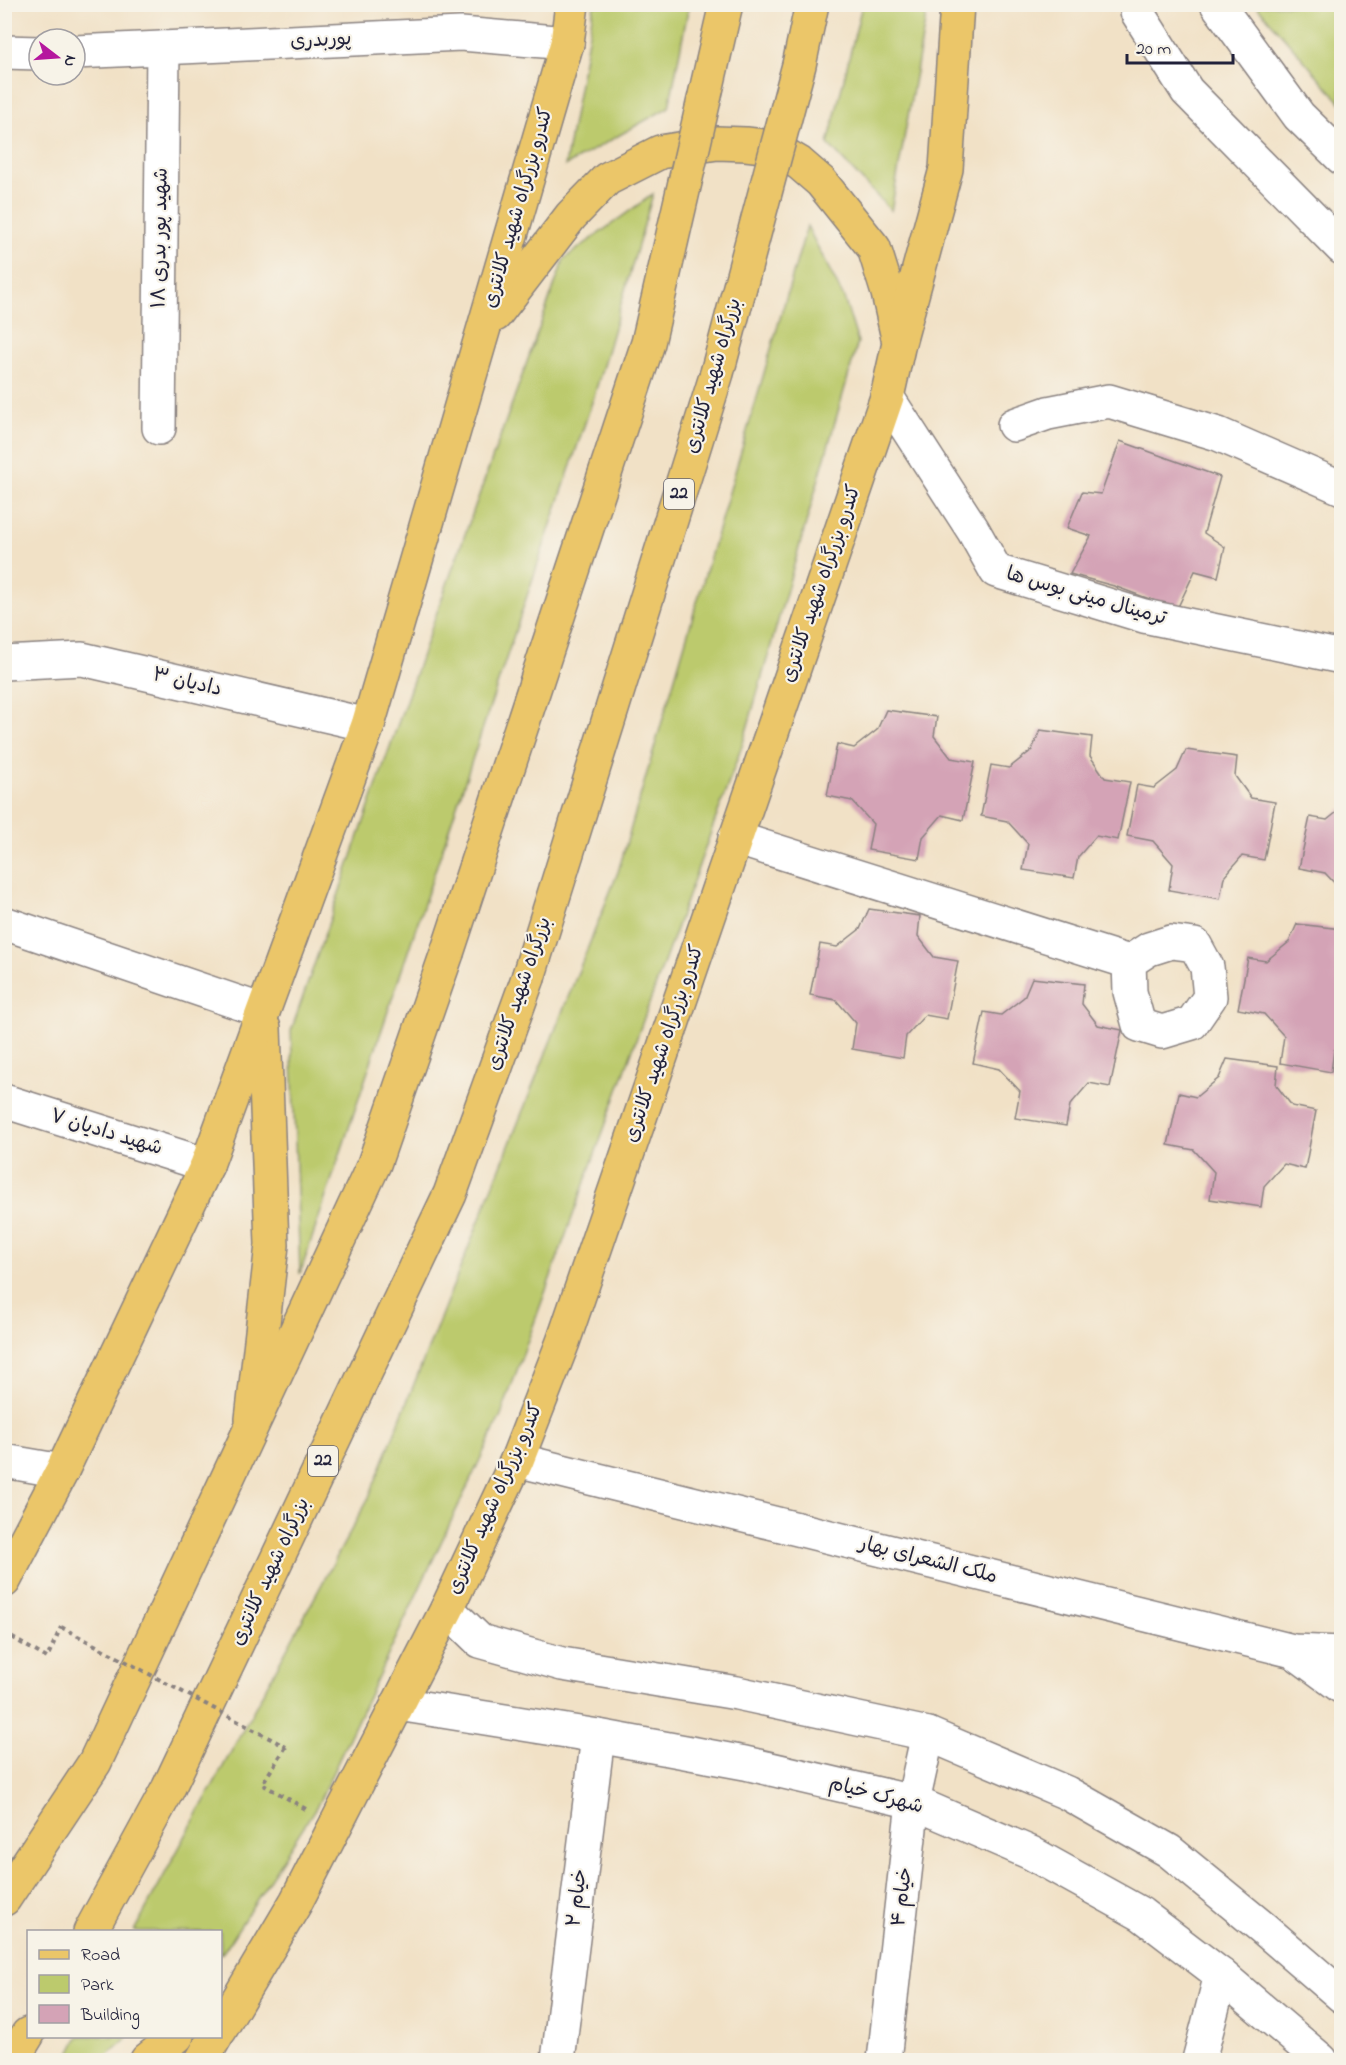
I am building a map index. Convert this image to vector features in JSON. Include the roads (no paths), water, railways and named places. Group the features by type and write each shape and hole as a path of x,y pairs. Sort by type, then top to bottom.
{"main road":[{"name":"کندرو بزرگراه شهید کلانتری","path":"4,1581 62,1471 207,1165 368,725 567,43 572,4"},
{"path":"4,1899 94,1762 374,1164 447,953 648,343 726,4"},
{"name":"بزرگراه شهید کلانتری","path":"91,1930 168,1790 450,1194 528,978 717,373 799,65 812,4"},
{"name":"کندرو بزرگراه شهید کلانتری","path":"222,2027 296,1902 447,1609 517,1460 563,1342 887,397 899,343 946,169 957,4"},
{"path":"483,331 571,216 607,179 660,152 717,143 772,147 800,164 821,182 874,248 888,293 899,343"},
{"path":"252,1425 272,1245 263,1011"},
{"path":"222,2000 252,1977"},
{"path":"12,2061 27,2036"},
{"path":"147,2061 176,2038"},
{"path":"202,2061 215,2038"}],"street":[{"path":"1137,4 1137,12 1187,91 1341,248"},
{"path":"1217,4 1299,116 1341,158"},
{"name":"پوربدری","path":"87,51 461,34 567,43"},
{"name":"شهید پور بدری ۱۸","path":"159,428 163,48"},
{"path":"4,52 27,53"},
{"name":"ترمینال مینی بوس ها","path":"887,397 973,530 996,571 1144,616 1341,657"},
{"path":"1014,425 1048,413 1109,401 1218,434 1341,488"},
{"name":"دادیان ۳","path":"4,663 82,659 368,725"},
{"path":"735,838 1129,962"},
{"path":"4,923 263,1011"},
{"name":"شهید دادیان ۷","path":"4,1101 207,1165"},
{"name":"ملک الشعرای بهار","path":"517,1460 1293,1651 1341,1653"},
{"path":"4,1461 62,1471"},
{"path":"447,1609 480,1641 562,1664 737,1693 928,1734 1066,1793 1169,1851 1341,1996"},
{"path":"1293,1651 1341,1687"},
{"name":"شهرک خیام","path":"398,1704 598,1736 745,1763 913,1802 1032,1853 1141,1914 1221,1975 1321,2061"},
{"name":"خیام ۴","path":"884,2061 913,1802 928,1734"},
{"name":"خیام ۲","path":"558,2061 598,1736"},
{"path":"1198,2061 1221,1975"}]}
